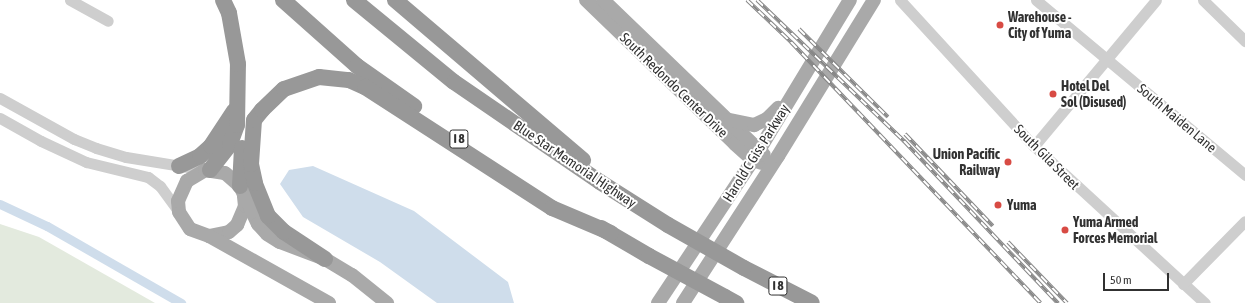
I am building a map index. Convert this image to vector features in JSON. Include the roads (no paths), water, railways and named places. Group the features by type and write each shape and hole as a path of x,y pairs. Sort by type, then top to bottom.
{"highway":[{"path":"208,170 232,140 236,125 238,102 238,64 229,13 223,0"},
{"name":"I 8","path":"284,0 357,66 469,147 649,256 730,300"},
{"name":"Blue Star Memorial Highway","path":"354,0 454,82 639,207 744,268 812,303"},
{"path":"395,0 639,207"},
{"path":"242,191 245,135 254,120 271,99 300,82 319,77 349,80 365,87 552,208 610,233"},
{"path":"179,166 200,156 211,146 221,134 238,102"},
{"path":"254,120 251,164 255,183 268,216 284,232 325,259"}],"main road":[{"name":"South Redondo Center Drive","path":"586,0 735,144 756,155 773,160"},
{"name":"South Redondo Center Drive","path":"603,0 726,118 756,155"},
{"name":"Harold C Giss Parkway","path":"658,303 756,155 850,0"},
{"name":"Harold C Giss Parkway","path":"683,303 763,180 773,160 874,0"},
{"path":"726,118 740,124 752,125 761,122 793,94"},
{"path":"735,144 740,158 738,182"},
{"path":"329,303 209,236 190,229 179,212 181,190 195,174 208,170 225,173 242,191 258,224 267,234 280,242 325,259 352,275 387,303"},
{"path":"209,236 224,234 237,225 245,206 242,191"}],"street":[{"path":"70,0 108,21"},
{"name":"South Gila Street","path":"900,0 1034,146 1205,303"},
{"name":"South Maiden Lane","path":"1036,0 1245,175"},
{"path":"1034,146 1156,0"},
{"path":"1203,0 1245,41"},
{"path":"0,98 68,136 96,148 126,157 208,170"},
{"path":"0,118 80,160 148,177 160,186 179,212"},
{"path":"1183,284 1245,222"}],"water":[{"path":"313,166 414,211 508,282 514,303 437,303 380,262 303,217 280,184 289,170"}],"waterway":[{"path":"0,204 47,226 181,303"}],"railway":[{"path":"747,0 791,42 1040,303"},
{"path":"757,0 904,141 1058,303"},
{"path":"799,29 888,117"},
{"path":"905,134 993,226"},
{"path":"1008,242 1067,303"}],"place":[{"name":"Warehouse - City of Yuma","path":"1000,25"},
{"name":"Hotel Del Sol (Disused)","path":"1053,94"},
{"name":"Union Pacific Railway","path":"1008,162"},
{"name":"Yuma","path":"998,205"},
{"name":"Yuma Armed Forces Memorial","path":"1065,230"}]}
